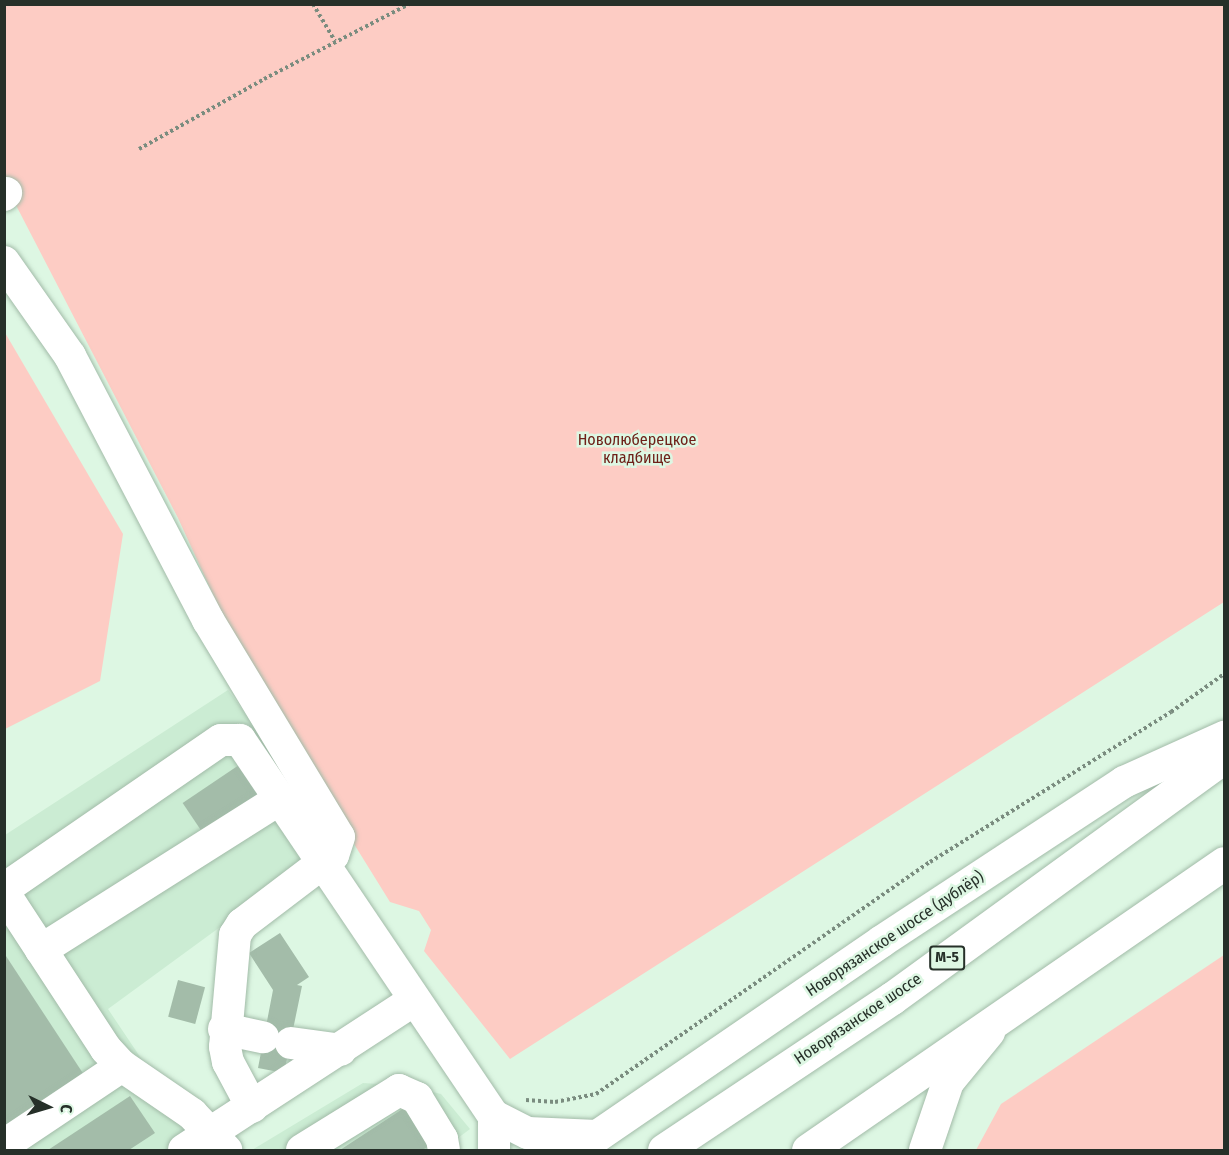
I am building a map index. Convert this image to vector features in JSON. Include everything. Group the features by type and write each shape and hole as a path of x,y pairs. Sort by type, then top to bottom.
{"highway":[{"name":"Новорязанское шоссе","path":"664,1150 892,998 1224,757"},
{"path":"808,1150 1004,1017 1224,863"}],"street":[{"path":"4,262 70,356 208,620 336,827 337,848 242,924 235,934 224,1029 228,1062 252,1107"},
{"path":"4,889 227,737 245,745 494,1116 528,1133 587,1143"},
{"name":"Новорязанское шоссе (дублёр)","path":"587,1143 882,941 1124,782 1224,737"},
{"path":"41,950 280,799"},
{"path":"4,893 106,1049 122,1066 219,1141"},
{"path":"184,1150 219,1141 252,1107 414,1000"},
{"path":"925,1150 948,1082 970,1052 1004,1017"},
{"path":"224,1029 341,1050"},
{"path":"4,1145 122,1066"},
{"path":"302,1150 399,1090 417,1098 442,1139 444,1150"},
{"path":"494,1116 494,1150"}],"path":[{"path":"313,4 335,41"},
{"path":"139,149 335,41 409,4"},
{"path":"521,1100 555,1102 596,1094 930,862 1171,712 1224,674"}],"shaded area":[{"path":"228,690 267,744 324,851 108,1009 169,1100 229,1150 5,1150 5,835"},
{"path":"363,1083 407,1086 441,1094 470,1129 454,1141 458,1150 252,1150"}],"green space":[{"name":"Новолюберецкое кладбище","path":"5,5 1224,5 1224,602 510,1059 424,951 431,930 419,911 390,902 251,678 178,518 5,184"},
{"path":"4,331 123,534 100,681 5,729"},
{"path":"1224,955 1224,1150 976,1150 1001,1104"}],"building":[{"path":"239,765 261,798 205,836 183,803"},
{"path":"280,933 309,977 297,985 302,986 284,1073 258,1068 273,990 249,953"},
{"path":"4,953 90,1084 4,1140"},
{"path":"178,980 205,987 195,1024 168,1017"},
{"path":"130,1096 155,1133 129,1150 48,1150"},
{"path":"404,1108 430,1146 422,1150 340,1150"}]}
